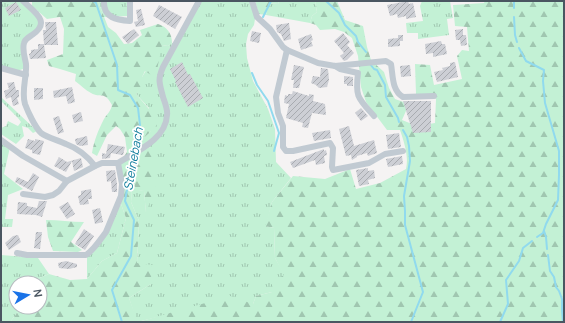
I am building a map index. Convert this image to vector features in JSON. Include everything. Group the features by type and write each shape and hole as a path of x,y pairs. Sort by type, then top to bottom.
{"street":[{"path":"23,1 42,21 40,29 27,38 24,43 26,75 24,93 25,103 36,126 42,134 68,144 91,160 95,166"},
{"path":"104,1 105,10 110,17 118,20 130,21 130,1"},
{"path":"23,194 46,197 53,195 59,191 67,181 102,163 118,163 152,141 165,126 168,114 159,84 159,76 162,67 199,1"},
{"path":"252,1 257,17 270,29 283,47 287,50 318,63 335,66 386,61 391,64 394,88 399,95 403,97 434,96"},
{"path":"287,50 276,97 278,112 283,126 282,147 286,150 293,151 330,143 333,148 333,170 369,163 386,154 403,151"},
{"path":"335,66 340,69 358,73 357,93 359,99 374,116"},
{"path":"1,68 26,75"},
{"path":"1,140 23,156 67,181"},
{"path":"17,253 54,256 83,255 90,252 106,232 121,196 122,184 118,163"}],"green space":[{"path":"1,1 20,1 38,19 38,28 26,37 21,44 25,65 23,69 17,71 1,66"},
{"path":"32,1 98,1 108,27 116,33 124,44 132,43 142,35 140,30 158,24 170,33 172,43 168,46 162,45 156,75 151,75 145,71 142,77 143,86 136,94 156,117 157,126 139,142 142,150 151,147 156,184 146,213 144,191 132,190 131,202 139,221 137,263 152,265 151,284 129,298 138,322 10,322 16,315 48,315 48,275 47,275 49,274 70,280 87,279 102,261 117,253 126,218 121,204 119,164 127,152 125,137 120,129 116,126 107,135 97,156 92,153 98,132 112,105 104,96 94,95 75,81 76,74 49,66 47,60 63,54 64,29 60,17 47,19 32,6"},
{"path":"98,1 128,1 129,16 104,17"},
{"path":"200,1 250,1 255,19 254,25 248,34 246,44 247,58 253,81 268,109 275,129 276,162 291,178 272,202 266,226 274,228 275,258 285,275 272,292 256,296 253,304 166,315 137,322 129,298 151,284 137,263 139,221 131,202 132,189 144,191 146,212 151,147 142,150 139,142 151,131 149,108 136,94 142,86 142,77 162,45 168,46 172,43 174,44"},
{"path":"255,1 279,1 278,4 269,3 266,15 259,14"},
{"path":"279,1 315,1 317,12 312,16 310,23 266,15 269,3 278,4"},
{"path":"315,1 337,1 345,20 363,26 371,60 384,72 389,88 395,99 409,104 402,120 417,126 435,123 436,99 431,95 416,94 415,64 430,65 434,85 462,79 457,56 462,50 469,51 467,27 455,26 453,5 484,3 485,1 564,1 564,322 138,322 230,296 253,304 256,296 272,292 272,282 284,275 275,258 274,228 265,226 272,202 293,176 325,179 350,169 356,189 380,183 406,169 406,154 400,130 387,130 366,102 361,87 358,56 352,38 344,32 335,29 320,30 316,25 310,23 312,16 317,12"},
{"path":"422,1 450,1 453,18 447,19 449,35 418,39 418,33 407,33 406,23 423,21 420,6"},
{"path":"1,97 37,131 33,133 28,128 22,126 24,136 16,144 1,134 1,128 6,126 8,121 18,126 21,122 1,101"},
{"path":"1,142 10,147 4,174 23,189 8,195 5,219 13,219 12,227 1,227"},
{"path":"121,204 126,218 117,253 102,261 87,279 87,257"},
{"path":"46,220 84,222 71,242 82,250 78,252 53,251 48,237"},
{"path":"1,255 38,258 49,274 8,275 8,315 16,315 10,322 1,322"}],"building":[{"path":"408,1 409,4 413,3 416,17 406,19 406,16 398,18 397,14 390,16 387,5"},
{"path":"16,2 21,10 9,16 5,8"},
{"path":"159,5 182,17 175,29 153,16"},
{"path":"141,9 145,25 136,27 134,22 138,21 136,10"},
{"path":"45,22 56,22 58,45 44,45 46,58 30,59 29,54 31,53 31,50 38,49 38,44 44,44 43,30 46,30"},
{"path":"289,23 291,39 284,41 281,34 277,32 276,25"},
{"path":"134,29 139,35 128,44 122,37"},
{"path":"463,29 463,35 466,35 467,45 461,46 460,40 456,40 455,30"},
{"path":"252,31 261,33 259,43 250,41"},
{"path":"343,33 350,42 347,45 354,53 344,61 340,56 344,53 334,41"},
{"path":"311,34 313,46 301,50 298,39"},
{"path":"398,35 403,35 403,41 400,41 400,46 388,47 388,39 398,38"},
{"path":"441,41 442,44 445,44 447,54 433,57 433,53 426,54 425,44"},
{"path":"182,62 188,75 190,74 203,98 188,107 170,69"},
{"path":"455,62 458,77 437,82 434,72 443,70 442,68 450,66 450,63"},
{"path":"294,65 304,67 299,88 293,88 294,80 291,80"},
{"path":"410,65 411,76 401,77 400,66"},
{"path":"321,68 328,69 329,80 327,87 319,88 311,83 313,76 320,77"},
{"path":"344,76 353,77 353,86 347,86 347,84 344,84"},
{"path":"14,82 16,90 19,90 19,97 17,98 19,104 13,106 11,97 6,99 4,91 9,89 7,83"},
{"path":"72,87 75,102 68,104 66,96 54,98 53,91"},
{"path":"34,88 43,88 43,99 34,100"},
{"path":"293,91 309,96 309,94 314,95 313,101 325,104 326,115 312,113 308,128 302,127 303,123 286,118 289,104 284,103 285,95 288,96 288,94 292,94"},
{"path":"403,101 431,101 431,132 413,133"},
{"path":"361,108 368,116 361,121 355,113"},
{"path":"81,112 83,121 74,123 72,115"},
{"path":"59,116 64,132 58,134 53,118"},
{"path":"349,126 354,146 374,140 377,153 368,156 367,153 357,156 352,160 351,155 346,156 339,129"},
{"path":"330,130 331,138 314,141 312,133"},
{"path":"399,133 401,147 388,149 386,135"},
{"path":"87,136 88,145 80,146 76,144 75,139"},
{"path":"28,139 44,141 40,155 32,153 32,150 25,148"},
{"path":"108,144 125,147 123,155 111,153 110,158 102,159 102,153 106,154"},
{"path":"324,149 324,151 326,150 327,155 324,156 325,163 316,165 315,160 293,168 290,162"},
{"path":"402,156 403,164 388,167 386,159"},
{"path":"59,157 67,162 81,158 83,167 74,171 72,161 66,172 54,166"},
{"path":"368,168 368,171 374,170 375,178 368,180 369,184 359,186 356,170"},
{"path":"115,170 117,192 112,192 111,181 107,182 106,171"},
{"path":"33,173 39,177 32,191 15,182 17,177 28,182"},
{"path":"91,189 92,199 88,199 89,204 80,205 78,196 81,195 81,191"},
{"path":"39,201 47,201 42,217 36,215 17,214 18,202 27,203 27,206 37,208"},
{"path":"68,202 75,214 67,219 59,207"},
{"path":"100,208 103,222 95,224 92,210"},
{"path":"84,229 94,236 85,250 75,244"},
{"path":"36,232 42,232 40,249 34,248"},
{"path":"18,235 21,242 9,250 5,243 13,236"},
{"path":"66,261 77,264 77,267 69,269 59,268 58,263"}],"waterway":[{"name":"Steinebach","path":"93,1 96,3 117,65 118,90 130,95 138,108 140,125 133,152"},
{"path":"263,17 271,1"},
{"path":"326,1 339,13 345,25 356,36 358,42 366,52"},
{"path":"514,1 514,8"},
{"path":"514,17 517,42"},
{"path":"519,48 526,61 544,70 543,81 545,103 559,151 558,200 543,233 537,237"},
{"path":"370,64 377,70 385,85 386,97 399,122"},
{"path":"252,73 257,85 268,101 279,133 274,151"},
{"path":"403,130 407,137 410,161 404,196 405,225 423,292 411,322"},
{"name":"Steinebach","path":"122,322 112,290 131,256 134,220 125,201 133,156"},
{"path":"544,231 547,249"},
{"path":"500,322 508,304 506,280 519,261 523,248 532,241"},
{"path":"548,255 550,271 554,277 556,287 562,299 563,322"}]}
